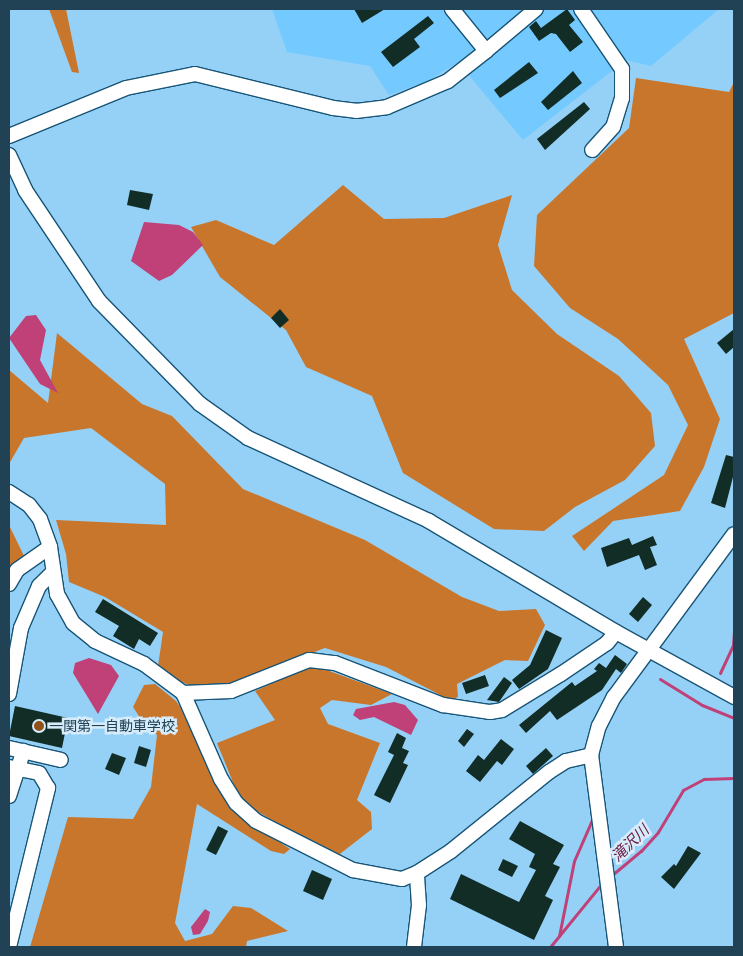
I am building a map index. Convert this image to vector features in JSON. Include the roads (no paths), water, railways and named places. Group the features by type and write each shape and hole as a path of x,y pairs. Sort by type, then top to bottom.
{"street":[{"path":"452,9 486,51"},
{"path":"9,136 126,88 195,74 332,108 356,111 387,107 448,81 536,9"},
{"path":"581,9 622,69 622,98 613,127 592,150"},
{"path":"9,155 25,190 99,301 200,404 248,438 429,521 616,632 734,696"},
{"path":"9,492 35,511 50,547 57,594 82,632 144,664 184,693 221,779 236,803 256,821 368,875 402,879 417,874 451,851 549,772 566,761 591,755"},
{"path":"616,947 591,755 614,697 734,534"},
{"path":"9,584 17,570 50,547"},
{"path":"9,694 21,628 39,586 53,572"},
{"path":"184,693 230,691 309,660 335,663 443,705 490,712 502,710 561,674 607,643 616,632"},
{"path":"9,796 16,749 61,760"},
{"path":"9,947 12,917 48,788 38,773 13,768"},
{"path":"414,947 419,914 417,874"}],"waterway":[{"path":"720,673 733,645 734,629"},
{"path":"660,679 702,705 734,718"},
{"name":"滝沢川","path":"612,875 641,851 658,832 683,790 704,779 734,778"},
{"path":"559,936 574,861 591,822"},
{"name":"滝沢川","path":"550,947 603,882"}],"place":[{"name":"一関第一自動車学校","path":"39,726"}]}
